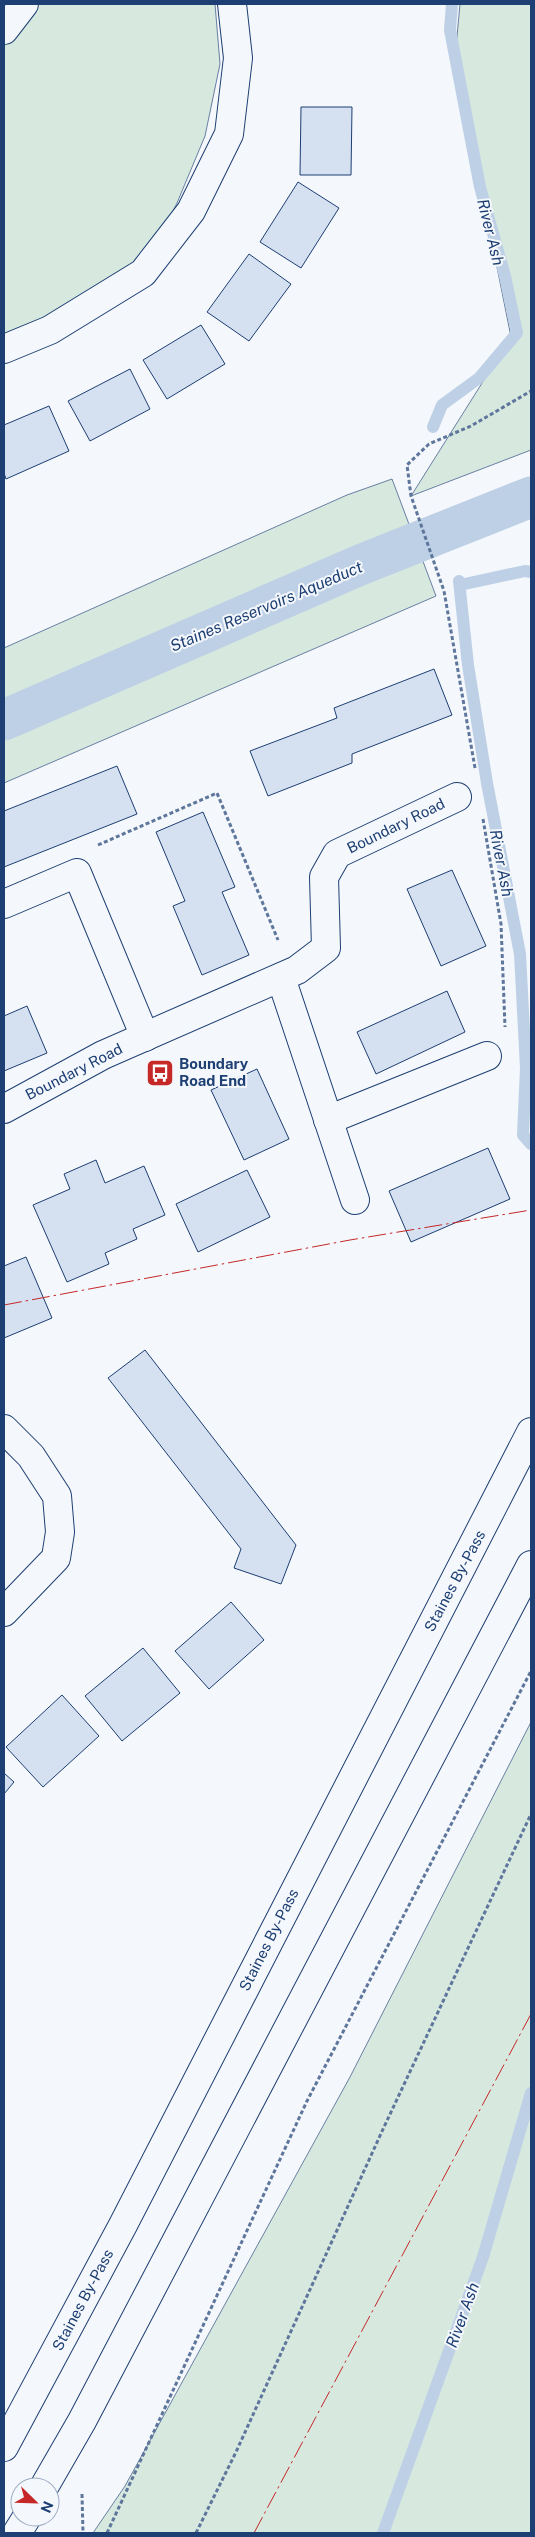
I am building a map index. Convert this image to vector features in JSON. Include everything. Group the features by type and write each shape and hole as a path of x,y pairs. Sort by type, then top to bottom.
{"main road":[{"path":"4,30 24,4"},
{"path":"4,349 50,330 143,273 191,211 229,134 238,58 232,4"},
{"name":"Boundary Road","path":"4,1109 103,1055 286,975 326,948 324,877 337,854 457,797"},
{"path":"4,904 77,873 145,1037"},
{"path":"286,975 328,1120 355,1200"},
{"path":"328,1120 487,1056"},
{"path":"4,1429 31,1456 57,1496 60,1532 56,1558 4,1612"},
{"name":"Staines By-Pass","path":"4,2447 132,2208 531,1432"},
{"path":"50,2477 82,2420 531,1565"}],"path":[{"path":"457,797 478,789 463,690 444,591 411,496 407,465 429,444 471,426 531,392"},
{"path":"77,873 68,858 217,793 286,975"},
{"path":"483,818 501,924 506,1052 487,1056"},
{"path":"107,2533 307,2101 531,1671"},
{"path":"196,2533 236,2452 384,2127 531,1814"}],"shaded area":[{"path":"24,4 215,4 220,64 205,136 177,203 143,273 4,349 4,30"},
{"path":"460,4 531,4 531,450 411,496 511,337 455,58"},
{"path":"392,479 436,596 4,783 4,648 347,495"},
{"path":"531,1722 531,2533 93,2533 125,2486 350,2077"}],"building":[{"path":"301,107 352,107 351,175 300,175"},
{"path":"298,182 339,208 301,268 260,242"},
{"path":"249,254 291,284 249,341 207,312"},
{"path":"201,325 225,364 167,399 143,360"},
{"path":"130,369 150,409 90,441 68,401"},
{"path":"49,406 69,451 6,479 4,473 4,425"},
{"path":"434,669 452,715 352,754 352,763 268,796 250,751 337,718 334,708"},
{"path":"117,766 137,814 4,867 4,811"},
{"path":"203,812 235,887 222,892 249,955 202,975 173,906 185,901 156,832"},
{"path":"452,870 486,946 441,966 407,889"},
{"path":"447,991 465,1032 376,1074 357,1032"},
{"path":"27,1006 47,1053 4,1071 4,1016"},
{"path":"257,1069 289,1139 244,1160 211,1090"},
{"path":"488,1148 510,1199 411,1242 389,1191"},
{"path":"96,1160 105,1183 144,1166 165,1215 133,1229 137,1239 105,1253 109,1264 67,1282 33,1205 70,1189 64,1174"},
{"path":"247,1170 270,1217 198,1252 176,1204"},
{"path":"26,1257 52,1318 4,1338 4,1266"},
{"path":"145,1350 296,1545 281,1584 234,1568 241,1549 108,1378"},
{"path":"231,1602 264,1640 209,1689 175,1651"},
{"path":"143,1648 180,1693 122,1741 85,1696"},
{"path":"62,1695 99,1736 43,1787 6,1747"},
{"path":"4,1773 14,1782 4,1794"}],"waterway":[{"name":"River Ash","path":"433,427 442,405 479,378 517,333 505,276 480,187 450,30 452,4"},
{"name":"Staines Reservoirs Aqueduct","path":"4,720 360,565 531,497"},
{"path":"460,585 525,571 531,572"},
{"name":"River Ash","path":"459,581 468,665 487,783 520,954 526,1068 523,1135 531,1144"},
{"name":"River Ash","path":"383,2533 483,2257 531,2093"}],"power":[{"path":"4,1305 350,1240 531,1210"},
{"path":"254,2533 531,2014"}],"place":[{"name":"Boundary Road End","path":"160,1073"}]}
